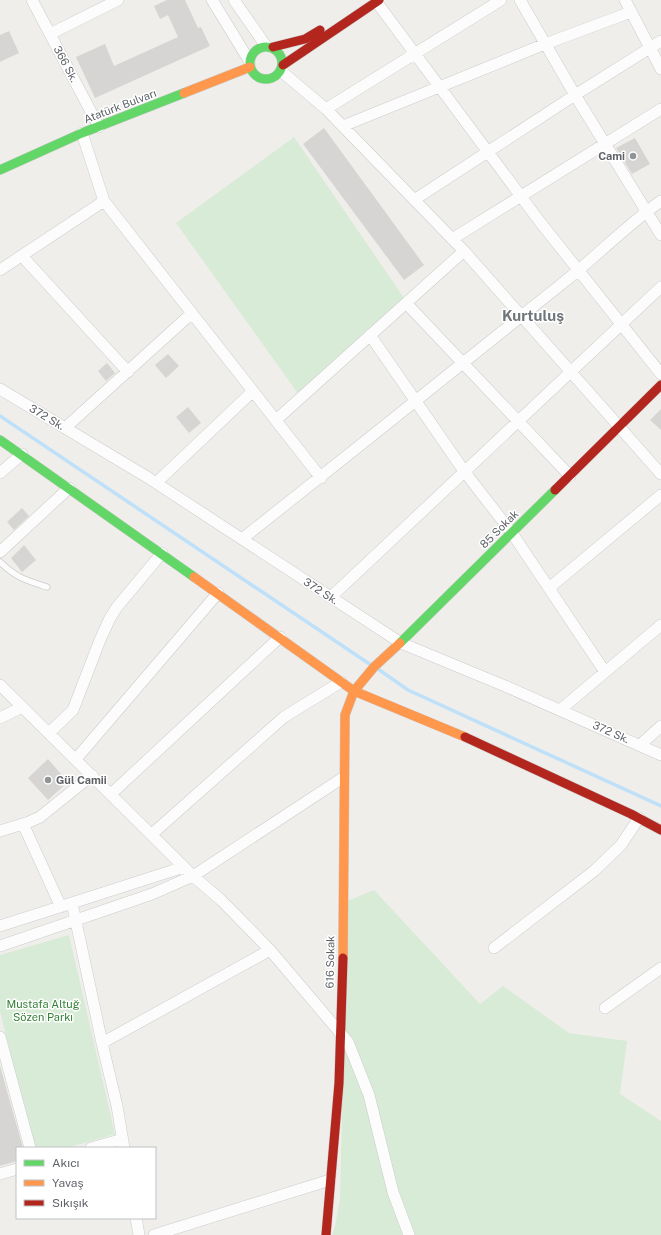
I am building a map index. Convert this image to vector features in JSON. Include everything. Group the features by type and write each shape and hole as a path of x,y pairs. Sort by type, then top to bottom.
{"street":[{"name":"366 Sk.","path":"32,0 99,127"},
{"path":"50,34 118,0"},
{"path":"212,0 250,65 253,73 257,77 266,79 277,75 282,68 375,0"},
{"path":"234,0 270,47 278,50 281,55 282,68 343,126 464,251 661,474"},
{"path":"250,65 252,54 260,47 270,47 305,39 375,0"},
{"path":"375,0 521,196 661,374"},
{"path":"326,109 501,0"},
{"path":"520,0 604,144 661,235"},
{"path":"624,0 661,69"},
{"path":"343,126 545,44 631,12"},
{"path":"414,200 661,41"},
{"name":"Atatürk Bulvarı","path":"1,168 250,65"},
{"path":"452,239 661,108"},
{"path":"82,134 104,201 321,478"},
{"path":"0,270 104,201"},
{"path":"242,539 321,478 579,270 646,212 661,201"},
{"path":"276,420 464,251"},
{"path":"22,256 128,372"},
{"path":"331,597 661,287"},
{"path":"406,303 570,476"},
{"path":"65,428 192,313"},
{"path":"370,335 464,472 512,532 605,672"},
{"name":"85 Sokak","path":"354,691 374,667 661,385"},
{"name":"372 Sk.","path":"0,388 156,483 400,643 560,710 661,755"},
{"path":"156,483 253,391"},
{"path":"0,440 162,553 354,691 463,736 639,818 661,830"},
{"path":"0,473 22,454"},
{"path":"0,552 69,488"},
{"path":"549,588 661,496"},
{"path":"49,733 73,710 110,618 117,607 162,553"},
{"path":"76,759 218,593"},
{"path":"560,710 661,625"},
{"path":"111,794 280,637"},
{"path":"152,834 284,717 341,682"},
{"path":"0,685 193,876 221,900 270,950 348,1042 369,1095 393,1192 409,1235"},
{"name":"616 Sokak","path":"326,1235 338,1099 341,1033 345,715 354,691"},
{"path":"0,718 22,707"},
{"path":"640,746 661,726"},
{"path":"0,831 40,817 92,775"},
{"path":"0,946 152,894 193,876 344,777"},
{"path":"494,948 594,871 621,845 639,818"},
{"path":"26,823 61,907"},
{"path":"0,926 184,867"},
{"path":"72,903 117,1106 123,1143 97,1147"},
{"path":"102,1043 270,950"},
{"path":"605,1008 661,968"},
{"path":"0,1037 30,1147"},
{"path":"0,1174 16,1170"},
{"path":"154,1235 330,1180"},
{"path":"136,1219 139,1235"}],"lane":[{"path":"0,562 20,579 47,588"}],"green space":[{"path":"294,137 404,298 299,395 176,223"},
{"path":"374,890 480,1004 503,986 569,1033 627,1041 620,1094 661,1121 661,1235 332,1235 340,1199 347,901"},
{"name":"Mustafa Altuğ Sözen Parkı","path":"69,935 115,1134 70,1147 33,1147 0,1011 0,955"}],"building":[{"path":"167,0 185,0 198,28 201,27 210,46 95,98 76,57 105,44 114,66 178,37 168,15 160,19 154,6"},
{"path":"9,31 19,53 0,62 0,35"},
{"path":"324,128 424,265 404,280 303,144"},
{"name":"Cami","path":"635,138 650,164 632,174 616,148"},
{"path":"168,354 179,366 166,378 155,365"},
{"path":"107,363 115,373 106,381 98,371"},
{"path":"188,407 201,423 189,433 176,417"},
{"path":"661,409 661,430 650,420"},
{"path":"22,508 29,516 14,530 7,522"},
{"path":"24,545 36,560 22,572 11,558"},
{"name":"Gül Camii","path":"48,759 68,782 48,800 28,778"},
{"path":"0,1066 23,1147 16,1147 16,1161 0,1166"}],"waterway":[{"path":"0,416 371,665"},
{"path":"378,669 408,690 661,806"}],"traffic: fast":[{"path":"263,47 269,47 278,51 282,63 278,75 269,79 263,79 254,75 250,66 250,60 254,51 263,47"},
{"path":"0,170 82,133 184,93"},
{"path":"0,440 194,577"},
{"path":"400,643 555,490"}],"traffic: slow":[{"path":"184,93 250,67"},
{"path":"194,577 354,691 465,737"},
{"path":"343,958 345,715 354,691 374,667 400,643"}],"traffic: jam":[{"path":"283,65 379,0"},
{"path":"273,47 305,39 320,30"},
{"path":"555,490 661,385"},
{"path":"465,737 631,814 661,830"},
{"path":"326,1235 339,1083 343,958"}],"place":[{"name":"Cami","path":"633,156"},
{"name":"Gül Camii","path":"48,780"}],"district":[{"name":"Kurtuluş","path":"533,316"}]}
